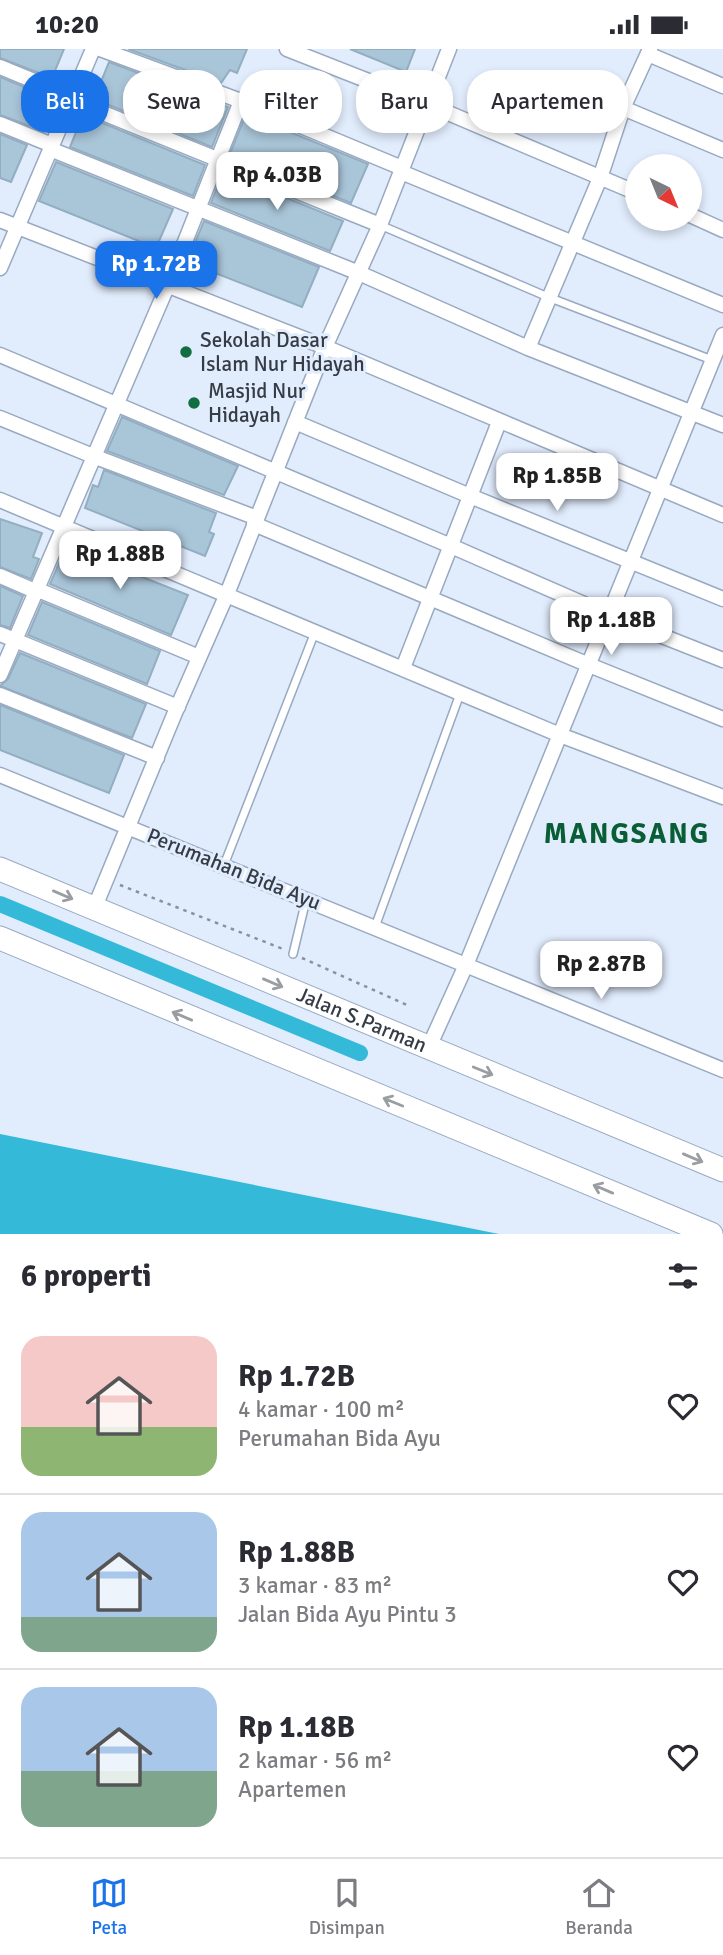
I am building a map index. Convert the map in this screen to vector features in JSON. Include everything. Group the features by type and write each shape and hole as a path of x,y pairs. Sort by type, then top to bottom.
{"main road":[{"name":"Jalan S.Parman","path":"0,869 723,1170"},
{"path":"0,939 711,1234"}],"street":[{"path":"84,70 93,49"},
{"path":"100,49 239,100"},
{"path":"287,49 356,76"},
{"path":"441,70 449,49"},
{"path":"628,97 649,51 723,86"},
{"path":"0,67 21,76"},
{"path":"0,675 167,287 239,106"},
{"path":"628,110 723,150"},
{"path":"109,113 380,225"},
{"path":"453,115 625,188"},
{"path":"0,124 198,210 359,273 528,348 723,425"},
{"path":"0,268 57,133"},
{"path":"316,133 723,305"},
{"path":"94,909 227,594 325,347 380,225 416,133"},
{"path":"528,348 600,177 615,133"},
{"path":"0,220 325,347 723,515"},
{"path":"702,220 723,230"},
{"path":"428,1049 467,965 692,412 718,363 723,335"},
{"path":"0,355 610,615 723,660"},
{"path":"0,418 256,521 589,665 723,719"},
{"path":"296,422 723,599"},
{"path":"402,669 499,422"},
{"path":"0,500 560,735 723,797"},
{"path":"0,576 199,657"},
{"path":"0,634 178,706"},
{"path":"0,695 157,758"},
{"name":"Perumahan Bida Ayu","path":"0,775 723,1070"}],"lane":[{"path":"380,225 548,297 718,363"},
{"path":"224,865 316,632"},
{"path":"375,927 460,693"},
{"path":"293,954 306,899"}],"path":[{"path":"107,880 219,922 407,1005"}],"water":[{"path":"0,1134 499,1234 0,1234"}],"building":[{"path":"0,49 64,49 55,70 31,70 0,58"},
{"path":"128,49 247,49 237,73 230,70 225,77 225,70 185,70"},
{"path":"350,49 415,49 407,70"},
{"path":"109,62 130,70 123,70 123,111 109,105 109,70 106,70"},
{"path":"0,77 21,86 21,123 0,115"},
{"path":"109,126 205,165 193,196 70,147 76,133 109,133"},
{"path":"239,132 292,133 368,164 351,203 230,154"},
{"path":"178,133 218,133 212,147"},
{"path":"0,134 27,145 11,182 0,178"},
{"path":"56,162 173,209 156,248 39,201"},
{"path":"223,172 343,221 330,251 211,203"},
{"path":"204,221 319,267 302,307 187,262"},
{"path":"122,417 238,466 224,495 107,451"},
{"path":"104,470 216,513 209,532 214,534 205,556 85,508 93,485 98,487"},
{"path":"0,519 42,533 33,557 39,559 31,579 0,567"},
{"path":"66,547 188,595 171,635 50,584"},
{"path":"0,586 23,596 10,628 0,625"},
{"path":"42,602 160,651 147,684 28,635"},
{"path":"20,653 146,704 132,738 0,686 8,679"},
{"path":"0,705 124,755 109,793 0,750"}],"waterway":[{"path":"0,904 360,1053"}],"place":[{"name":"Sekolah Dasar Islam Nur Hidayah","path":"186,352"},
{"name":"Masjid Nur Hidayah","path":"194,403"}],"district":[{"name":"MANGSANG","path":"627,833"}]}
